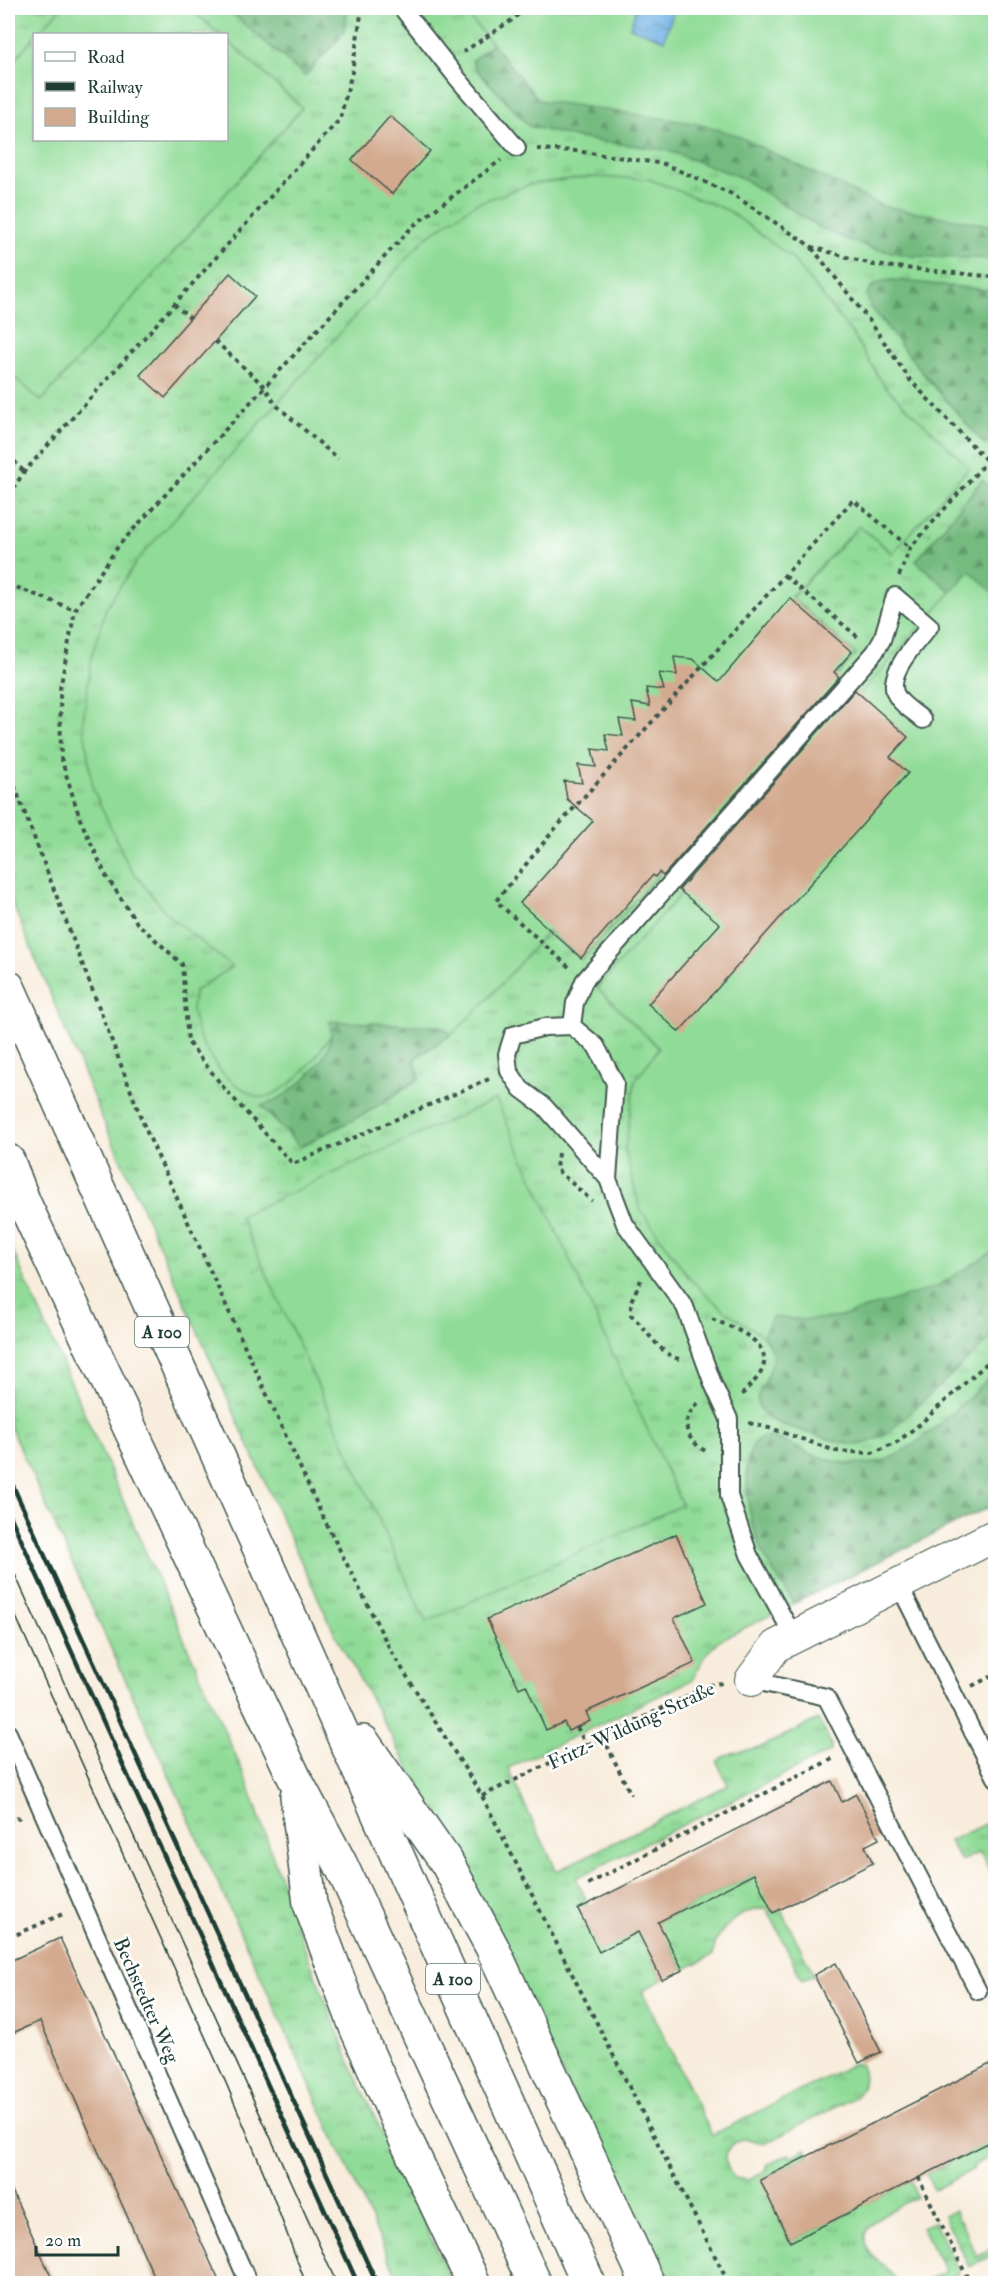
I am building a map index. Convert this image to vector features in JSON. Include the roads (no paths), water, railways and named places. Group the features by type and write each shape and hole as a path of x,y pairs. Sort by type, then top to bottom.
{"highway":[{"name":"A 100","path":"8,987 590,2283"},
{"name":"A 100","path":"8,1161 24,1203 294,1777 340,1863 535,2283"},
{"path":"317,1675 447,1863 492,1947 648,2283"},
{"path":"294,1777 310,1904 356,2027 407,2142 474,2283"}],"street":[{"path":"751,1680 776,1646 996,1535"}],"lane":[{"path":"402,8 517,148"},
{"path":"572,1026 575,1003 584,981 875,652 882,640 895,596 930,626 904,657 895,675 893,690 898,699 923,720"},
{"path":"608,1179 615,1083 596,1046 572,1026 545,1027 513,1035 507,1054 509,1071 521,1089 544,1106 608,1179 625,1224 685,1307 729,1419 729,1496 748,1555 794,1636"},
{"path":"898,1583 996,1778"},
{"path":"751,1680 826,1696 978,1991"},
{"name":"Bechstedter Weg","path":"8,1733 249,2283"}],"water":[{"path":"636,8 675,8 664,40 630,27"}],"tram line":[{"path":"8,1559 337,2284"},
{"path":"8,1599 226,2083 266,2178 306,2284"}],"railway":[{"path":"8,1475 377,2284"},
{"path":"8,1511 358,2284"}]}
